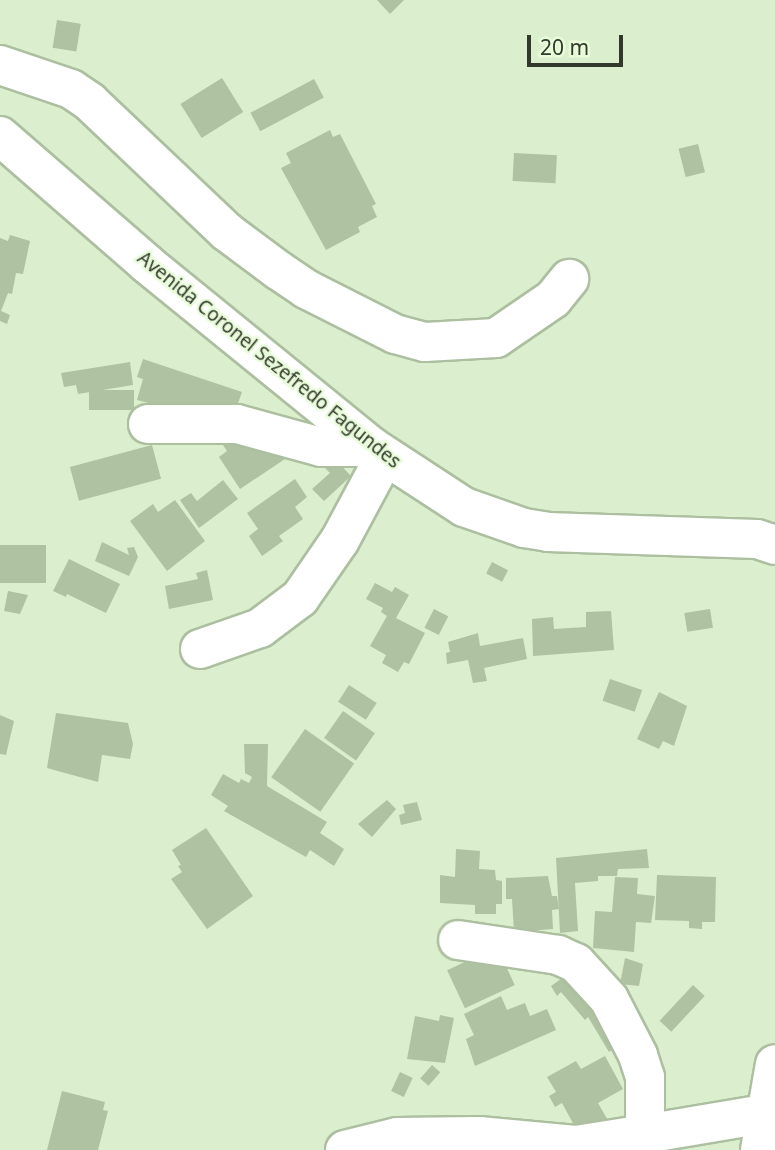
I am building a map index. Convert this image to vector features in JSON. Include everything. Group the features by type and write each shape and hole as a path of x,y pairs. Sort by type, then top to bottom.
{"street":[{"path":"0,65 71,89 227,232 278,271 306,289 395,334 425,342 496,338 537,313 569,279"},
{"name":"Avenida Coronel Sezefredo Fagundes","path":"0,136 147,264 379,452 464,507 524,528 548,532 757,539 775,545"},
{"path":"148,424 237,424 321,447 379,452 340,540 300,598 260,628 200,649"},
{"path":"458,940 558,955 576,963 609,999 638,1055 645,1077 645,1134"},
{"path":"345,1150 479,1136 576,1145 645,1134 763,1132 775,1064"}],"building":[{"path":"377,0 404,0 390,14"},
{"path":"57,20 81,24 76,51 53,48"},
{"path":"222,78 243,112 202,138 180,104"},
{"path":"314,79 324,98 260,131 250,113"},
{"path":"330,130 333,137 340,134 376,204 372,206 377,217 358,227 360,232 326,250 281,168 291,163 286,153"},
{"path":"698,144 705,172 686,177 679,149"},
{"path":"514,153 557,155 555,183 513,181"},
{"path":"10,235 30,241 23,274 16,273 12,294 8,293 1,311 10,315 7,324 0,321 0,238 8,241"},
{"path":"143,359 242,392 236,409 152,404 137,400 143,379 137,377"},
{"path":"130,362 133,385 78,394 76,385 64,387 61,373"},
{"path":"89,390 134,390 134,410 89,410"},
{"path":"274,441 285,459 240,489 219,457 227,451 221,442"},
{"path":"152,445 161,479 79,501 70,467"},
{"path":"335,459 351,476 324,501 312,489 330,473 325,468"},
{"path":"295,479 307,497 295,507 303,519 279,536 283,541 262,556 249,536 258,529 247,513"},
{"path":"223,480 238,499 199,528 180,500 191,493 197,501"},
{"path":"175,500 205,541 167,571 130,521 153,504 158,512"},
{"path":"102,542 129,555 127,548 134,547 138,557 129,576 95,561"},
{"path":"0,545 46,545 46,583 0,583"},
{"path":"69,559 120,584 106,613 67,594 66,597 53,591"},
{"path":"492,562 508,570 502,582 486,574"},
{"path":"207,570 213,600 169,609 165,586 198,579 196,573"},
{"path":"375,583 392,592 395,587 409,595 396,618 425,633 409,664 404,662 398,672 382,663 386,655 370,646 387,616 381,612 383,608 366,599"},
{"path":"8,591 28,595 20,614 4,611"},
{"path":"434,609 448,616 439,635 424,628"},
{"path":"710,609 713,628 687,632 684,613"},
{"path":"611,611 614,650 533,656 532,619 553,617 554,629 586,627 586,612"},
{"path":"478,633 480,646 523,638 527,659 484,668 487,681 473,683 468,660 447,664 446,653 450,652 448,642"},
{"path":"610,679 642,690 635,712 603,701"},
{"path":"349,685 377,703 366,720 338,702"},
{"path":"659,692 687,706 674,746 663,741 659,749 637,739"},
{"path":"343,711 375,733 356,760 324,738"},
{"path":"56,713 128,723 133,744 130,759 102,755 98,782 47,768"},
{"path":"0,715 14,721 6,755 0,754"},
{"path":"305,729 354,763 320,812 271,777"},
{"path":"244,744 268,744 267,786 327,822 320,833 344,849 334,866 310,850 306,857 224,811 228,806 211,795 223,774 239,783 241,779 249,783 252,777 245,773"},
{"path":"387,800 396,809 372,837 358,824"},
{"path":"417,802 422,820 401,825 399,815 405,813 403,805"},
{"path":"206,828 253,896 207,929 171,879 182,872 172,850"},
{"path":"456,849 480,851 479,869 495,870 496,880 502,881 502,904 496,904 496,914 475,914 475,905 440,903 440,875 455,877"},
{"path":"647,849 649,868 618,869 617,876 598,876 598,881 575,883 578,931 560,933 556,858"},
{"path":"657,875 716,877 715,922 702,922 702,929 689,928 689,921 655,920"},
{"path":"548,876 552,896 557,896 559,909 552,910 553,929 514,932 512,899 506,899 506,878"},
{"path":"615,877 638,878 637,894 655,896 651,923 636,922 634,952 593,948 595,911 612,912"},
{"path":"497,947 515,985 465,1008 447,970"},
{"path":"625,958 643,964 639,986 620,984"},
{"path":"572,971 626,1041 609,1052 588,1017 585,1020 561,992 557,996 551,986"},
{"path":"693,985 705,996 671,1032 660,1021"},
{"path":"501,996 507,1010 525,1003 530,1016 547,1009 556,1030 475,1066 466,1039 474,1035 464,1014"},
{"path":"440,1015 454,1018 445,1063 407,1059 415,1016 439,1021"},
{"path":"605,1056 623,1089 598,1103 610,1124 582,1140 562,1103 555,1107 549,1096 556,1092 547,1077 576,1061 581,1069"},
{"path":"432,1065 440,1072 428,1086 420,1079"},
{"path":"400,1072 413,1078 404,1097 391,1091"},
{"path":"62,1091 105,1102 103,1110 108,1111 98,1150 47,1150"}]}
